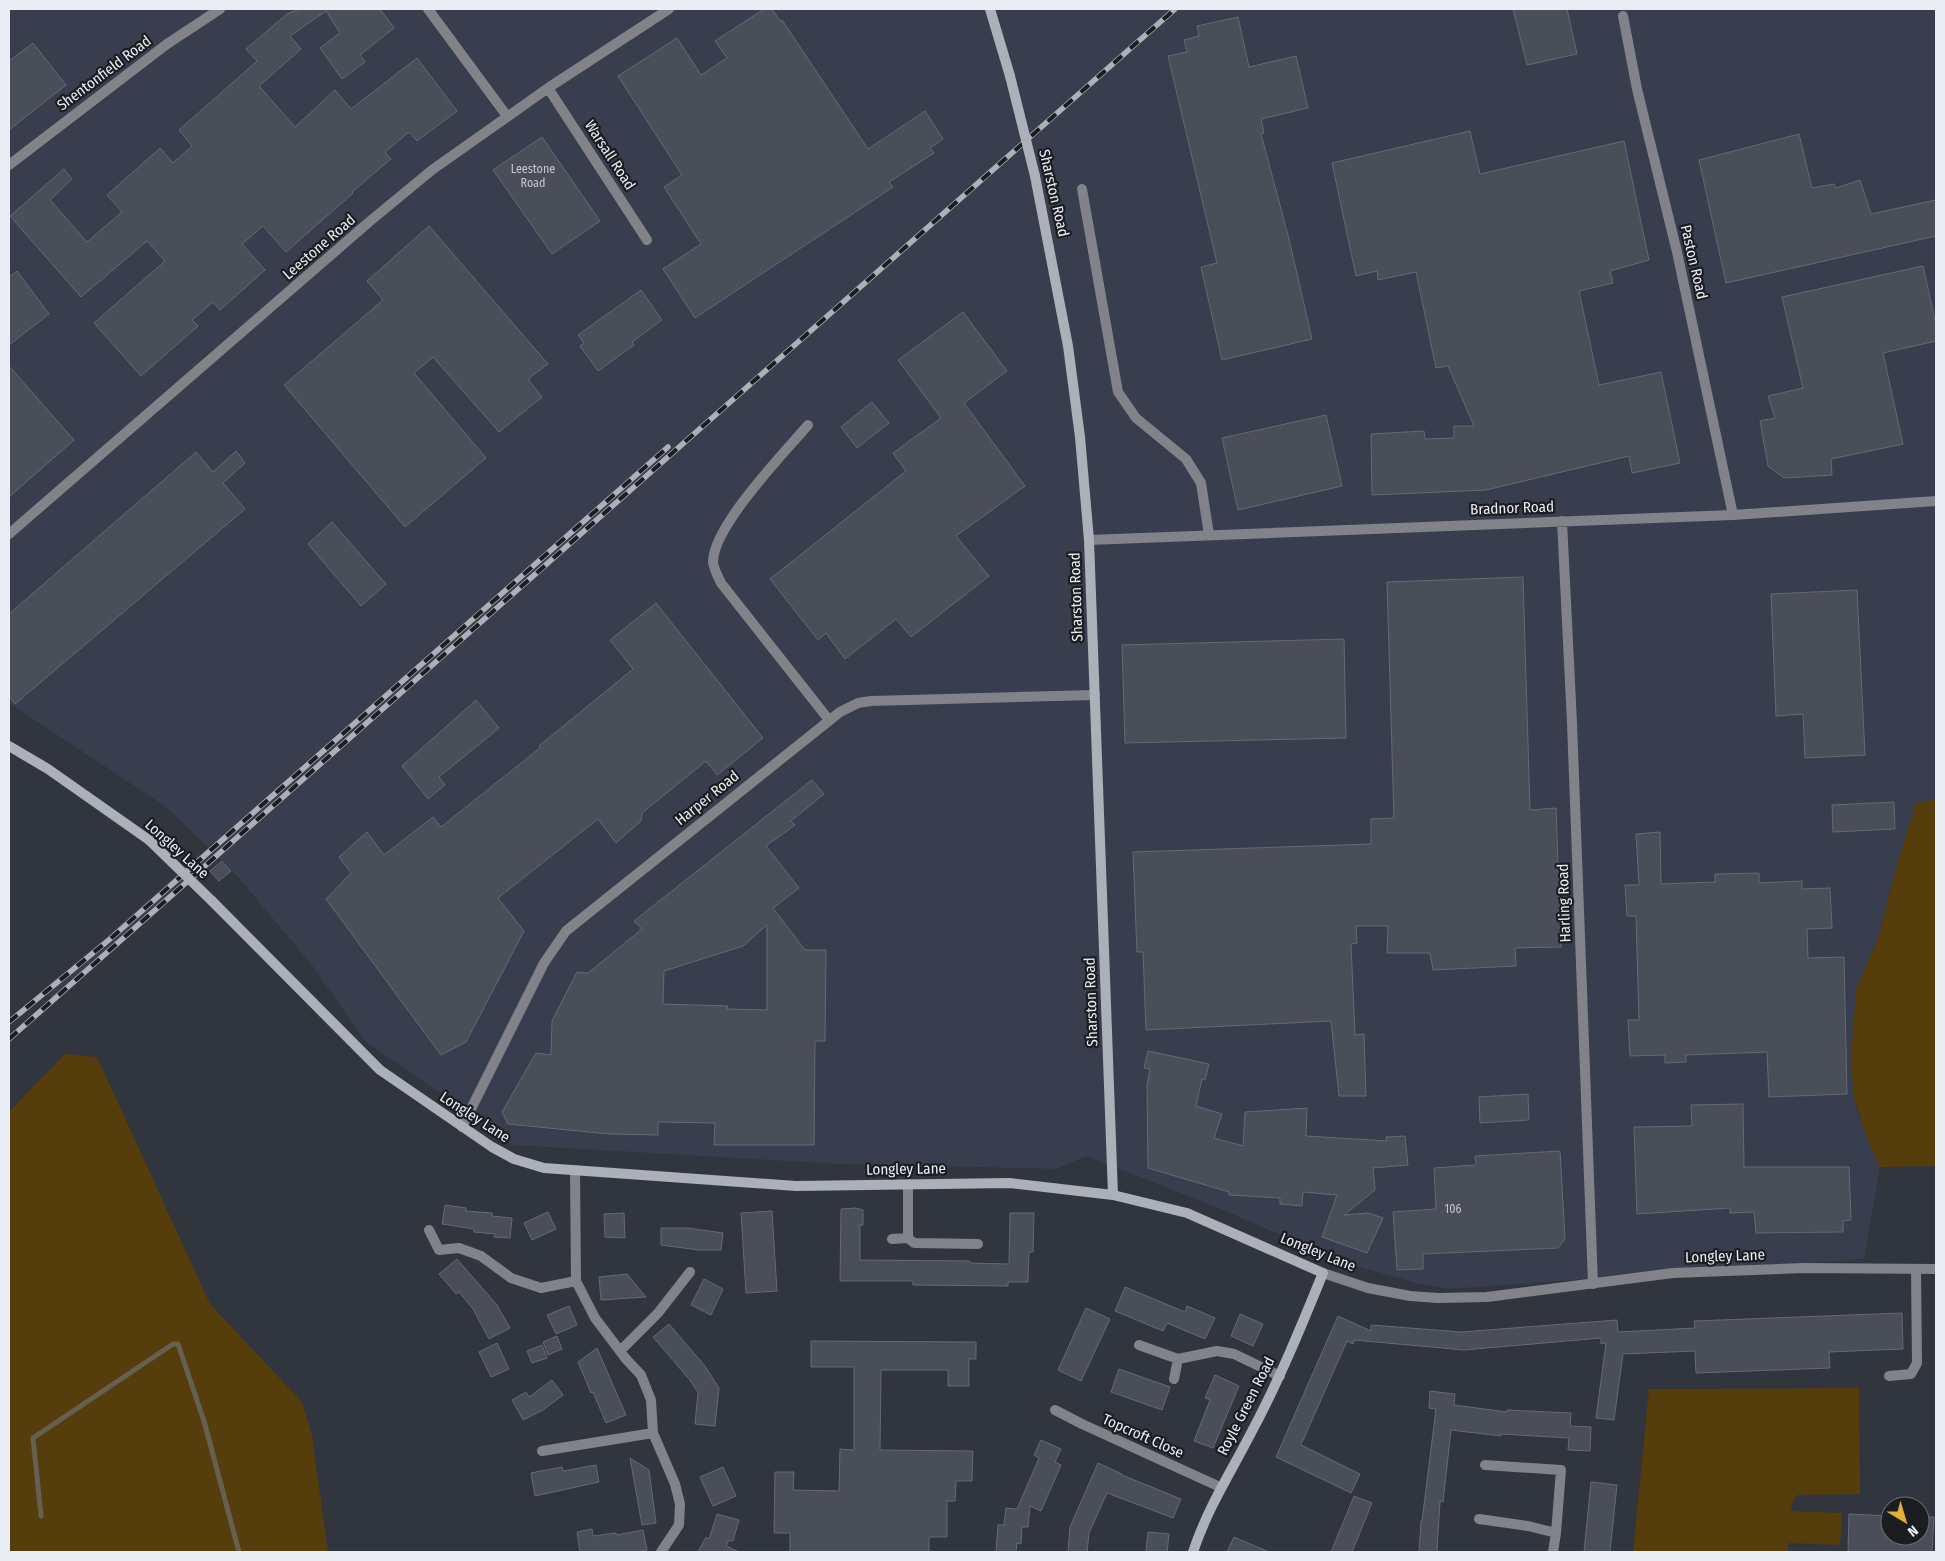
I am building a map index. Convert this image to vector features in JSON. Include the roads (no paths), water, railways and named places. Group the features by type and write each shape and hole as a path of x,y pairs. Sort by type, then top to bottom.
{"main road":[{"name":"Sharston Road","path":"990,9 1010,76 1035,176 1068,346 1080,437 1089,540 1113,1195"},
{"name":"Longley Lane","path":"9,746 77,788 149,840 380,1070 492,1147 514,1159 544,1168 796,1186 1010,1183 1113,1195 1187,1213 1323,1273"},
{"name":"Royle Green Road","path":"1193,1552 1201,1527 1220,1487 1251,1434 1280,1376 1323,1273"}],"street":[{"name":"Shentonfield Road","path":"9,166 167,44 220,9"},
{"path":"428,9 507,116"},
{"name":"Leestone Road","path":"9,534 369,222 432,170 548,88 669,9"},
{"name":"Paston Road","path":"1623,16 1637,89 1677,252 1732,515"},
{"name":"Warsall Road","path":"548,88 647,240"},
{"path":"1082,189 1118,392 1136,418 1186,459 1201,483 1209,535"},
{"path":"808,425 729,521 715,550 713,561 722,583 829,720"},
{"name":"Bradnor Road","path":"1089,540 1732,515 1936,501"},
{"name":"Harling Road","path":"1562,521 1572,723 1593,1284"},
{"name":"Harper Road","path":"462,1127 544,963 566,931 829,720 850,707 871,701 1095,695"},
{"path":"574,1170 576,1281 595,1318 641,1375 650,1400 653,1434 675,1484 680,1504 679,1524 661,1552"},
{"path":"908,1184 908,1238"},
{"path":"429,1230 439,1250 459,1248 481,1256 511,1278 541,1288 576,1281"},
{"path":"892,1239 908,1238 914,1243 978,1244"},
{"name":"Longley Lane","path":"1323,1273 1368,1288 1410,1296 1438,1298 1487,1297 1541,1288 1593,1284 1673,1273 1803,1268 1936,1270"},
{"path":"1889,1376 1911,1374 1917,1363 1916,1269"},
{"path":"620,1351 658,1313 690,1272"},
{"path":"1139,1345 1178,1360 1217,1351 1234,1354 1280,1376"},
{"path":"1174,1379 1178,1360"},
{"name":"Topcroft Close","path":"1055,1410 1220,1487"},
{"path":"542,1451 653,1434"},
{"path":"1486,1465 1561,1470 1553,1552"},
{"path":"1479,1520 1528,1526 1556,1533"}],"waterway":[{"path":"41,1516 33,1438 173,1344 178,1344 204,1421 239,1552"}],"railway":[{"path":"9,1039 1175,9"},
{"path":"9,1022 110,939 668,447"}]}
